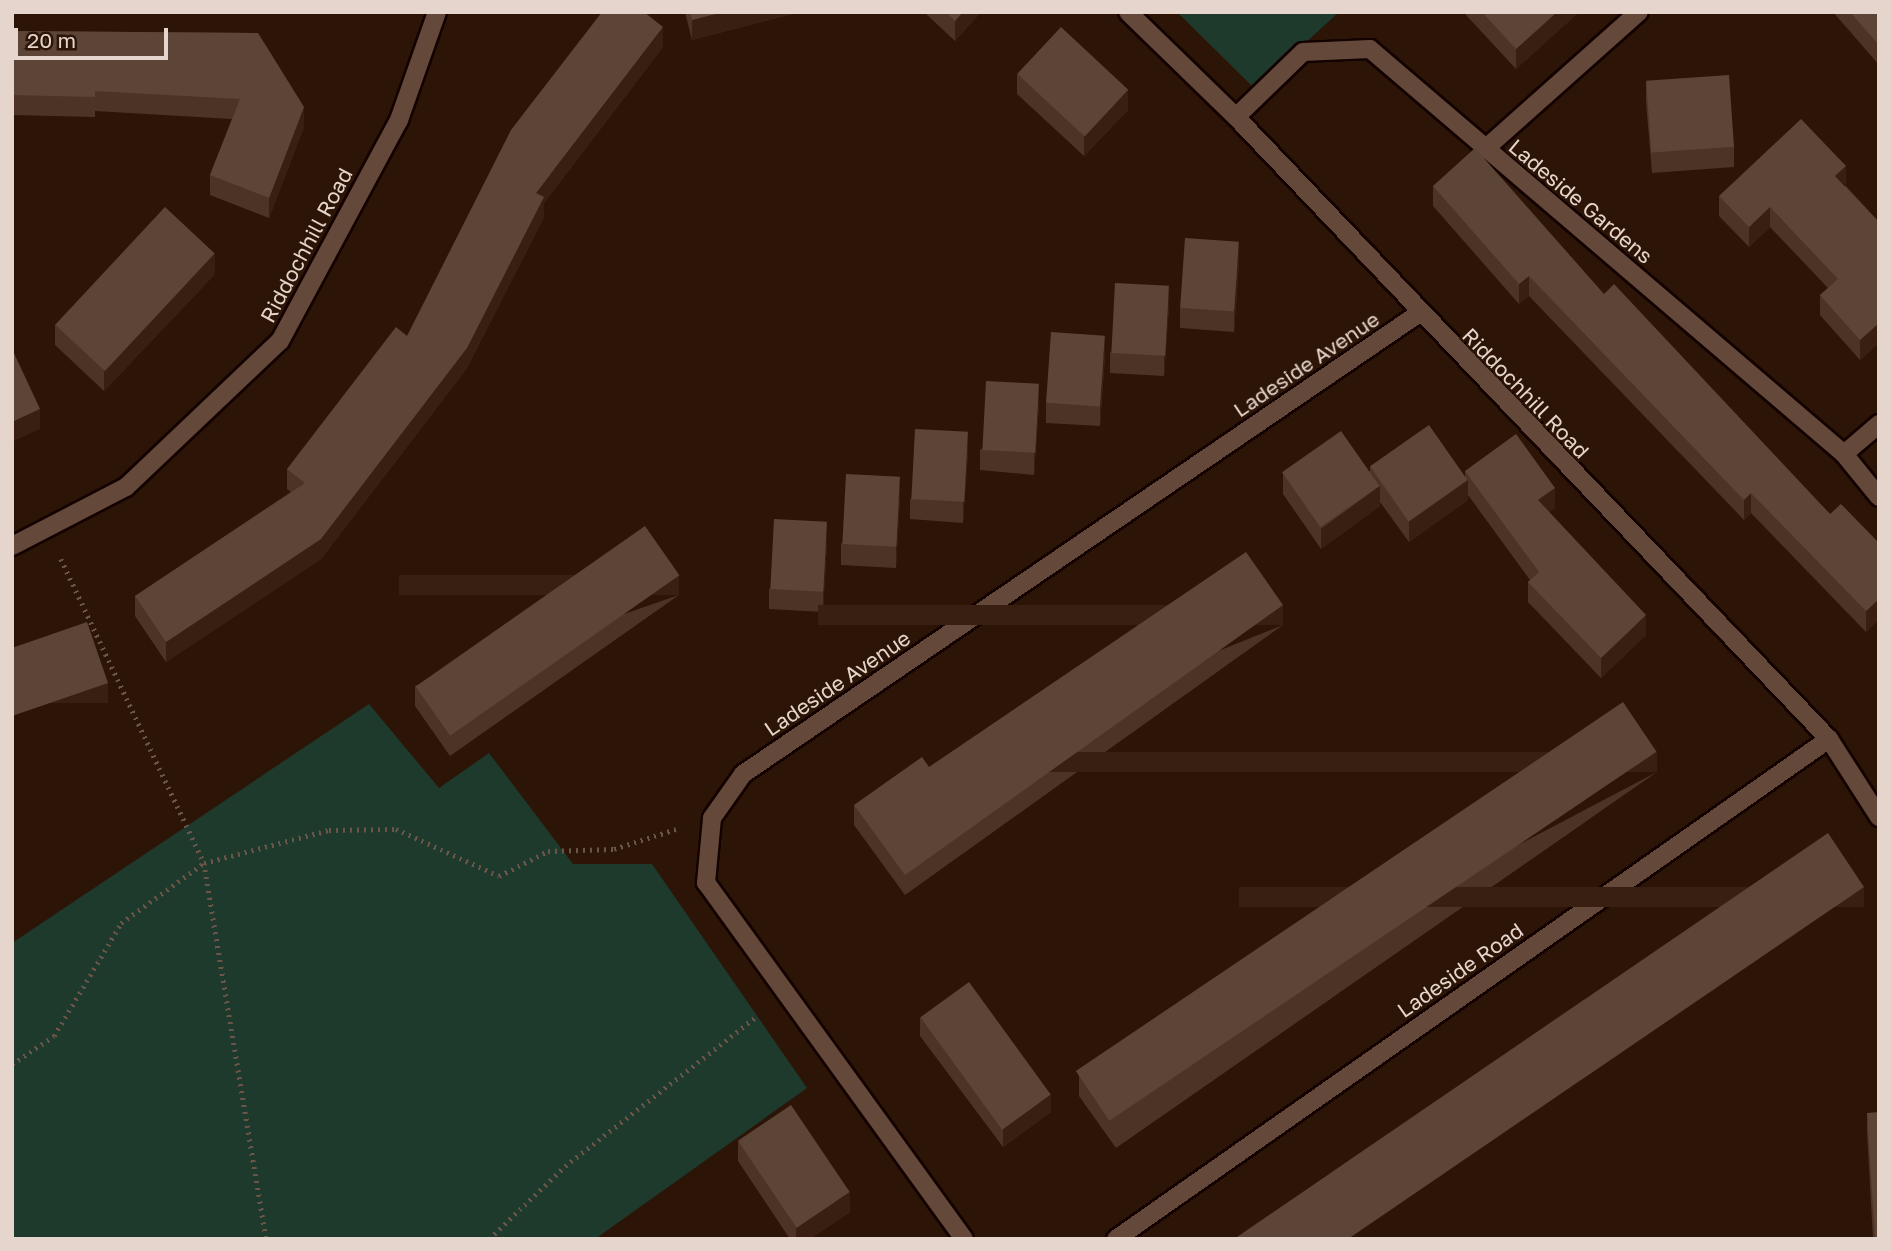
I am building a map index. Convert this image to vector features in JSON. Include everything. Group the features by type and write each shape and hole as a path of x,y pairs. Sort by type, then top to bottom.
{"street":[{"name":"Riddochhill Road","path":"12,546 126,487 280,341 399,120 437,12"},
{"name":"Riddochhill Road","path":"1128,12 1236,117 1418,314 1829,740 1879,817"},
{"path":"1485,149 1639,12"},
{"name":"Ladeside Gardens","path":"1236,117 1303,52 1370,49 1844,454 1879,497"},
{"name":"Ladeside Avenue","path":"964,1239 788,992 706,883 712,818 743,774 1418,314"},
{"path":"1844,454 1879,424"},
{"name":"Ladeside Road","path":"1116,1239 1829,740"}],"path":[{"path":"46,528 204,863 266,1239"},
{"path":"12,1064 54,1036 121,923 204,863 329,830 396,829 499,876 548,851 614,849 712,818"},
{"path":"489,1239 565,1166 788,992"}],"green space":[{"path":"1177,12 1339,12 1255,89"},
{"path":"369,704 439,788 489,753 573,864 652,864 807,1088 595,1239 12,1239 12,943"}],"building":[{"path":"602,12 644,12 663,27 536,193 544,197 467,348 321,539 166,642 135,596 305,483 287,469 396,327 407,336 511,130"},
{"path":"690,12 723,12 692,20"},
{"path":"946,12 963,12 955,21"},
{"path":"1482,12 1557,12 1516,49"},
{"path":"1850,12 1879,12 1879,45"},
{"path":"1061,27 1128,90 1085,137 1017,74"},
{"path":"12,31 258,33 304,107 269,198 210,175 240,99 95,91 95,97 12,95"},
{"path":"1729,75 1734,147 1651,153 1646,81"},
{"path":"1801,119 1846,166 1835,176 1879,222 1879,323 1860,340 1820,295 1838,279 1770,207 1749,227 1719,196"},
{"path":"1475,148 1604,294 1614,284 1830,514 1841,504 1879,543 1879,599 1866,611 1751,493 1744,500 1529,276 1519,284 1433,186"},
{"path":"165,207 215,253 105,371 55,325"},
{"path":"1185,238 1239,242 1234,312 1180,308"},
{"path":"1115,283 1169,286 1165,356 1111,353"},
{"path":"1051,332 1105,336 1100,407 1046,403"},
{"path":"12,352 40,409 12,422"},
{"path":"986,381 1039,384 1035,453 982,450"},
{"path":"1429,425 1467,480 1408,521 1370,466"},
{"path":"915,429 968,432 964,502 911,499"},
{"path":"1341,431 1379,486 1320,527 1282,472"},
{"path":"1516,434 1555,488 1538,500 1646,615 1601,658 1528,582 1539,572 1465,471"},
{"path":"846,474 900,477 896,547 842,544"},
{"path":"774,519 827,522 823,592 770,589"},
{"path":"645,526 679,575 450,736 416,687"},
{"path":"1246,552 1283,605 905,875 854,805 922,757 929,767"},
{"path":"87,622 108,683 12,716 12,648"},
{"path":"1623,702 1657,752 1109,1121 1076,1071"},
{"path":"1828,833 1864,887 1348,1239 1234,1239"},
{"path":"969,982 1051,1094 1002,1130 920,1017"},
{"path":"791,1105 850,1192 797,1228 738,1141"},
{"path":"1879,1112 1879,1239 1875,1239 1867,1113"}]}
